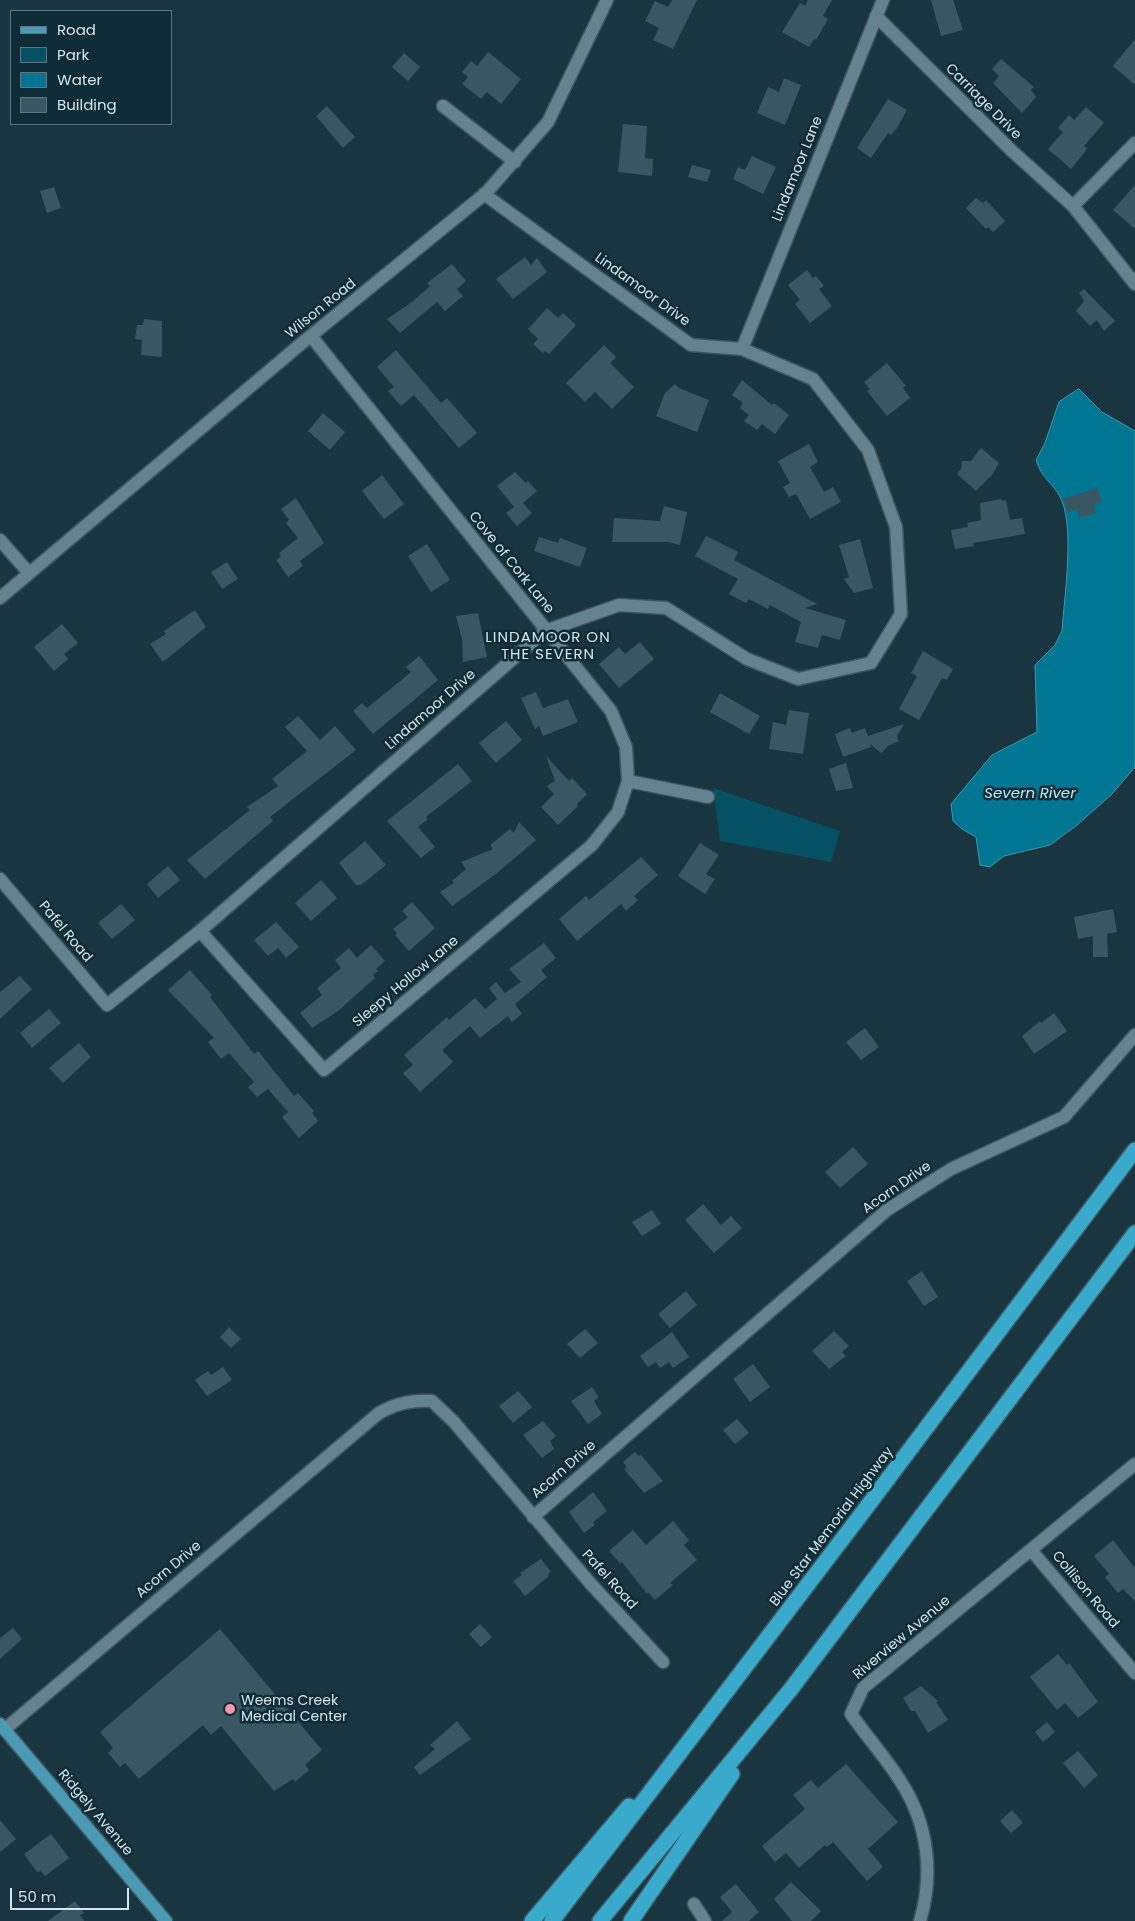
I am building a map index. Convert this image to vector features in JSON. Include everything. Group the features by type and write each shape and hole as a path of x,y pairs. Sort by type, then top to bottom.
{"highway":[{"name":"Blue Star Memorial Highway","path":"552,1921 739,1677 1135,1150"},
{"path":"600,1921 791,1689 1135,1233"},
{"path":"532,1921 739,1677"},
{"path":"631,1921 791,1689"}],"main road":[{"name":"Ridgely Avenue","path":"2,1726 166,1921"}],"street":[{"name":"Wilson Road","path":"0,598 28,572 484,194 515,162 548,122 608,0"},
{"name":"Lindamoor Lane","path":"742,349 883,0"},
{"name":"Carriage Drive","path":"876,16 1012,152 1073,206 1135,284"},
{"path":"443,106 515,162"},
{"path":"1073,206 1135,143"},
{"name":"Lindamoor Drive","path":"107,1005 200,930 546,631 619,605 666,608 747,659 798,679 871,663 901,614 896,527 868,450 813,379 742,349 691,344 484,194"},
{"name":"Cove of Cork Lane","path":"311,336 611,711 626,747 628,781"},
{"path":"0,540 28,572"},
{"path":"628,781 708,797"},
{"name":"Sleepy Hollow Lane","path":"200,930 324,1070 592,845 618,812 628,781"},
{"name":"Pafel Road","path":"0,879 107,1005"},
{"name":"Acorn Drive","path":"2,1726 379,1413 394,1405 413,1400 432,1401 454,1422 533,1517 888,1210 951,1169 1064,1117 1135,1035"},
{"name":"Riverview Avenue","path":"920,1921 929,1879 927,1852 920,1821 901,1782 851,1714 854,1703 863,1688 1135,1464"},
{"name":"Pafel Road","path":"533,1517 663,1662"},
{"name":"Collison Road","path":"1031,1550 1135,1673"},
{"path":"694,1904 705,1921"}],"green space":[{"path":"713,788 840,831 831,862 720,841"}],"water":[{"name":"Severn River","path":"1079,389 1102,412 1135,431 1135,767 1112,794 1077,825 1050,845 1004,856 990,867 980,865 976,837 953,821 951,804 992,755 1037,732 1035,665 1055,645 1062,631 1068,542 1067,523 1059,495 1044,476 1036,460 1045,443 1059,402"}],"building":[{"path":"672,0 697,0 673,49 653,40 659,28 645,21 655,1 668,7"},
{"path":"808,0 832,0 823,16 828,19 816,40 814,39 809,47 782,32 800,3 805,6"},
{"path":"931,0 953,0 963,30 941,36"},
{"path":"1135,39 1135,85 1113,66"},
{"path":"488,52 521,79 501,104 487,92 481,99 462,84 468,77 462,72 471,61 477,66"},
{"path":"404,53 420,67 408,81 392,67"},
{"path":"1001,59 1034,87 1031,90 1036,97 1022,113 993,83 999,76 992,69"},
{"path":"784,78 801,85 785,125 757,113 768,87 779,92"},
{"path":"888,99 907,110 897,128 891,135 888,133 871,158 857,148"},
{"path":"327,106 355,137 343,148 316,116"},
{"path":"1086,107 1104,123 1084,146 1087,148 1085,152 1071,169 1048,149 1063,132 1058,128 1069,115 1074,120"},
{"path":"623,124 647,126 645,158 653,159 652,176 618,172"},
{"path":"752,156 776,167 763,194 733,179 738,167 745,170"},
{"path":"692,165 711,170 707,182 688,177"},
{"path":"1135,185 1135,229 1113,210"},
{"path":"54,187 61,208 47,213 40,191"},
{"path":"976,198 983,203 986,200 1005,221 993,232 988,227 986,229 966,208"},
{"path":"525,257 531,265 537,258 547,272 513,299 496,279"},
{"path":"452,264 466,281 457,289 463,296 445,311 437,302 400,333 387,319 412,302 430,286 427,283"},
{"path":"807,270 813,278 816,276 824,286 819,289 832,306 810,323 795,304 800,300 788,285"},
{"path":"1084,289 1115,321 1104,331 1097,320 1090,326 1076,311 1084,301 1079,293"},
{"path":"547,308 558,318 563,313 576,325 549,354 545,351 543,353 533,344 538,339 528,329"},
{"path":"144,319 162,321 162,357 141,355 142,340 135,339 137,325 143,325"},
{"path":"604,345 616,357 610,363 634,387 612,409 595,392 585,402 566,383"},
{"path":"396,350 441,403 447,398 477,433 459,448 414,395 401,406 388,391 394,387 377,367"},
{"path":"887,363 906,386 903,388 910,398 887,416 867,391 870,389 864,382"},
{"path":"742,380 772,405 774,403 789,415 775,434 762,424 757,430 744,421 749,415 740,408 743,403 732,395"},
{"path":"675,384 679,388 709,400 697,432 656,416 665,393"},
{"path":"323,413 345,432 330,450 308,431"},
{"path":"809,444 818,462 810,467 824,492 833,487 841,502 810,519 796,494 789,497 783,487 790,483 778,461"},
{"path":"981,448 999,463 992,475 976,491 957,474 961,469 962,461 971,461"},
{"path":"515,472 526,483 528,481 537,491 523,503 532,513 517,526 506,513 514,507 497,486"},
{"path":"382,475 404,504 384,519 362,491"},
{"path":"1097,488 1102,502 1094,505 1096,513 1079,518 1077,509 1068,513 1063,499"},
{"path":"296,498 324,543 300,561 303,566 288,577 276,560 281,556 279,553 298,538 286,523 289,520 281,509"},
{"path":"1001,499 1002,501 1006,500 1010,520 1022,518 1025,534 973,543 974,546 955,549 951,530 968,527 967,523 981,520 980,503"},
{"path":"664,506 687,512 680,545 668,542 612,542 614,518 660,521"},
{"path":"706,536 738,552 734,560 817,604 805,608 846,620 840,640 822,635 818,648 795,642 801,622 770,605 768,609 749,599 746,603 729,594 738,579 695,556"},
{"path":"539,537 558,543 560,538 587,548 580,567 534,551"},
{"path":"860,539 873,588 854,593 844,579 849,577 839,545"},
{"path":"427,544 450,580 431,592 408,556"},
{"path":"227,562 238,579 222,589 211,572"},
{"path":"195,610 206,627 163,662 150,644 166,634 164,631"},
{"path":"478,613 487,657 463,662 462,639 456,616"},
{"path":"62,624 78,643 64,654 68,659 54,671 34,647"},
{"path":"640,642 654,659 619,688 599,664 619,647 625,654"},
{"path":"923,651 953,669 947,680 942,678 919,720 899,709 917,676 911,673"},
{"path":"419,656 438,680 373,734 353,711 362,703 367,708 411,672 406,667"},
{"path":"536,692 543,708 568,699 578,722 543,736 539,726 535,729 521,698"},
{"path":"720,693 760,716 749,734 710,712"},
{"path":"789,710 809,713 803,754 769,749 773,722 786,725"},
{"path":"298,716 320,740 335,726 356,750 270,817 273,821 205,879 187,860 250,810 247,807 278,786 272,779 307,751 285,727"},
{"path":"506,721 522,740 496,763 479,743"},
{"path":"904,724 897,736 899,741 888,746 881,753 870,744 871,747 843,757 835,734 850,728 852,733 865,728 868,736"},
{"path":"546,756 569,781 572,778 587,794 577,804 578,806 558,825 541,807 554,794 547,786 555,781"},
{"path":"846,763 853,788 836,791 829,769"},
{"path":"458,764 472,781 426,817 428,819 418,827 435,847 421,858 387,821"},
{"path":"519,822 536,840 497,873 452,906 440,892 454,883 452,881 466,869 461,862 493,849 490,845 510,829 514,833"},
{"path":"365,841 386,865 361,885 356,885 339,863"},
{"path":"700,843 719,855 706,874 715,879 705,894 678,876"},
{"path":"641,857 658,875 634,896 638,900 626,911 621,904 577,941 559,919 586,896 589,900"},
{"path":"168,866 180,880 158,898 147,884"},
{"path":"321,880 337,898 311,921 295,903"},
{"path":"412,902 435,928 409,951 395,935 397,933 393,929 408,917 402,911"},
{"path":"121,904 135,920 112,939 98,923"},
{"path":"1113,909 1117,932 1107,934 1108,957 1093,957 1093,936 1078,939 1074,917"},
{"path":"276,922 299,947 286,958 278,948 268,956 254,940"},
{"path":"544,943 556,958 541,970 547,977 515,1004 522,1014 512,1022 508,1016 480,1038 470,1026 442,1050 453,1062 420,1092 403,1073 413,1065 404,1055 447,1017 449,1020 475,998 485,1009 497,999 489,988 496,982 505,993 521,982 509,969"},
{"path":"371,945 385,961 376,969 378,971 373,975 375,978 338,1011 312,1028 300,1013 322,995 317,988 341,968 335,960 349,948 357,958"},
{"path":"190,970 212,995 210,997 254,1054 258,1051 294,1096 298,1093 314,1111 312,1113 318,1121 299,1138 282,1117 288,1112 268,1089 257,1097 248,1087 254,1082 229,1053 221,1059 208,1042 214,1038 168,990"},
{"path":"20,976 32,989 0,1019 0,992"},
{"path":"49,1009 61,1023 32,1048 20,1033"},
{"path":"1054,1013 1067,1031 1034,1054 1022,1036 1040,1021 1041,1023"},
{"path":"865,1028 879,1047 861,1060 846,1042"},
{"path":"79,1043 91,1057 63,1083 49,1068"},
{"path":"853,1147 868,1164 840,1188 825,1172"},
{"path":"703,1204 721,1225 731,1216 742,1228 714,1253 685,1220"},
{"path":"652,1210 661,1224 642,1236 632,1222"},
{"path":"922,1271 938,1297 924,1306 907,1281"},
{"path":"686,1291 697,1305 670,1328 658,1314"},
{"path":"229,1327 241,1339 231,1348 220,1337"},
{"path":"585,1329 598,1343 580,1358 567,1344"},
{"path":"834,1331 849,1346 842,1352 846,1356 829,1369 812,1351"},
{"path":"672,1332 689,1357 673,1368 669,1362 660,1368 656,1362 648,1367 640,1356"},
{"path":"753,1364 770,1387 750,1402 733,1379"},
{"path":"223,1367 232,1380 207,1396 195,1380 208,1371 211,1375"},
{"path":"592,1387 599,1397 594,1401 602,1414 588,1424 571,1401"},
{"path":"518,1391 532,1407 513,1423 499,1406"},
{"path":"737,1419 749,1433 735,1444 723,1430"},
{"path":"543,1421 556,1436 550,1441 554,1449 542,1458 523,1435"},
{"path":"635,1452 639,1456 641,1455 663,1481 644,1493 624,1469 627,1467 623,1462"},
{"path":"593,1492 607,1511 593,1522 595,1525 584,1533 569,1512"},
{"path":"673,1521 689,1540 684,1545 697,1560 670,1583 673,1585 655,1600 648,1592 647,1594 622,1562 620,1563 609,1551 633,1530 646,1545"},
{"path":"1113,1540 1135,1568 1135,1601 1123,1589 1118,1593 1105,1577 1109,1574 1094,1556"},
{"path":"541,1559 551,1572 548,1574 549,1576 525,1596 513,1581 522,1575 520,1573"},
{"path":"480,1624 492,1637 481,1647 469,1634"},
{"path":"13,1628 22,1639 0,1659 0,1638"},
{"name":"Weems Creek Medical Center","path":"220,1629 322,1750 305,1765 309,1770 295,1782 293,1779 274,1791 221,1726 211,1735 203,1725 139,1779 125,1763 120,1767 108,1753 113,1748 100,1732"},
{"path":"1058,1654 1067,1665 1069,1663 1098,1702 1078,1718 1065,1703 1057,1710 1030,1677"},
{"path":"921,1686 938,1701 936,1702 948,1720 928,1733 915,1711 911,1711 903,1698"},
{"path":"457,1721 471,1739 420,1775 414,1767 435,1749 430,1745"},
{"path":"1047,1722 1055,1732 1043,1742 1035,1732"},
{"path":"1078,1751 1098,1775 1084,1788 1063,1763"},
{"path":"846,1764 898,1822 868,1849 883,1867 867,1881 833,1842 827,1847 825,1845 799,1868 786,1853 775,1862 762,1846 805,1809 793,1795 811,1780 818,1788"},
{"path":"1012,1810 1023,1823 1011,1833 1000,1821"},
{"path":"0,1820 16,1839 0,1852"},
{"path":"51,1834 69,1858 45,1876 41,1871 37,1872 24,1854"},
{"path":"791,1882 821,1911 811,1921 792,1921 774,1899"},
{"path":"736,1884 759,1912 749,1921 722,1921 732,1912 720,1897"},
{"path":"75,1901 84,1913 80,1915 84,1921 48,1921"}],"place":[{"name":"Weems Creek Medical Center","path":"230,1709"}],"district":[{"name":"LINDAMOOR ON THE SEVERN","path":"548,646"}]}
